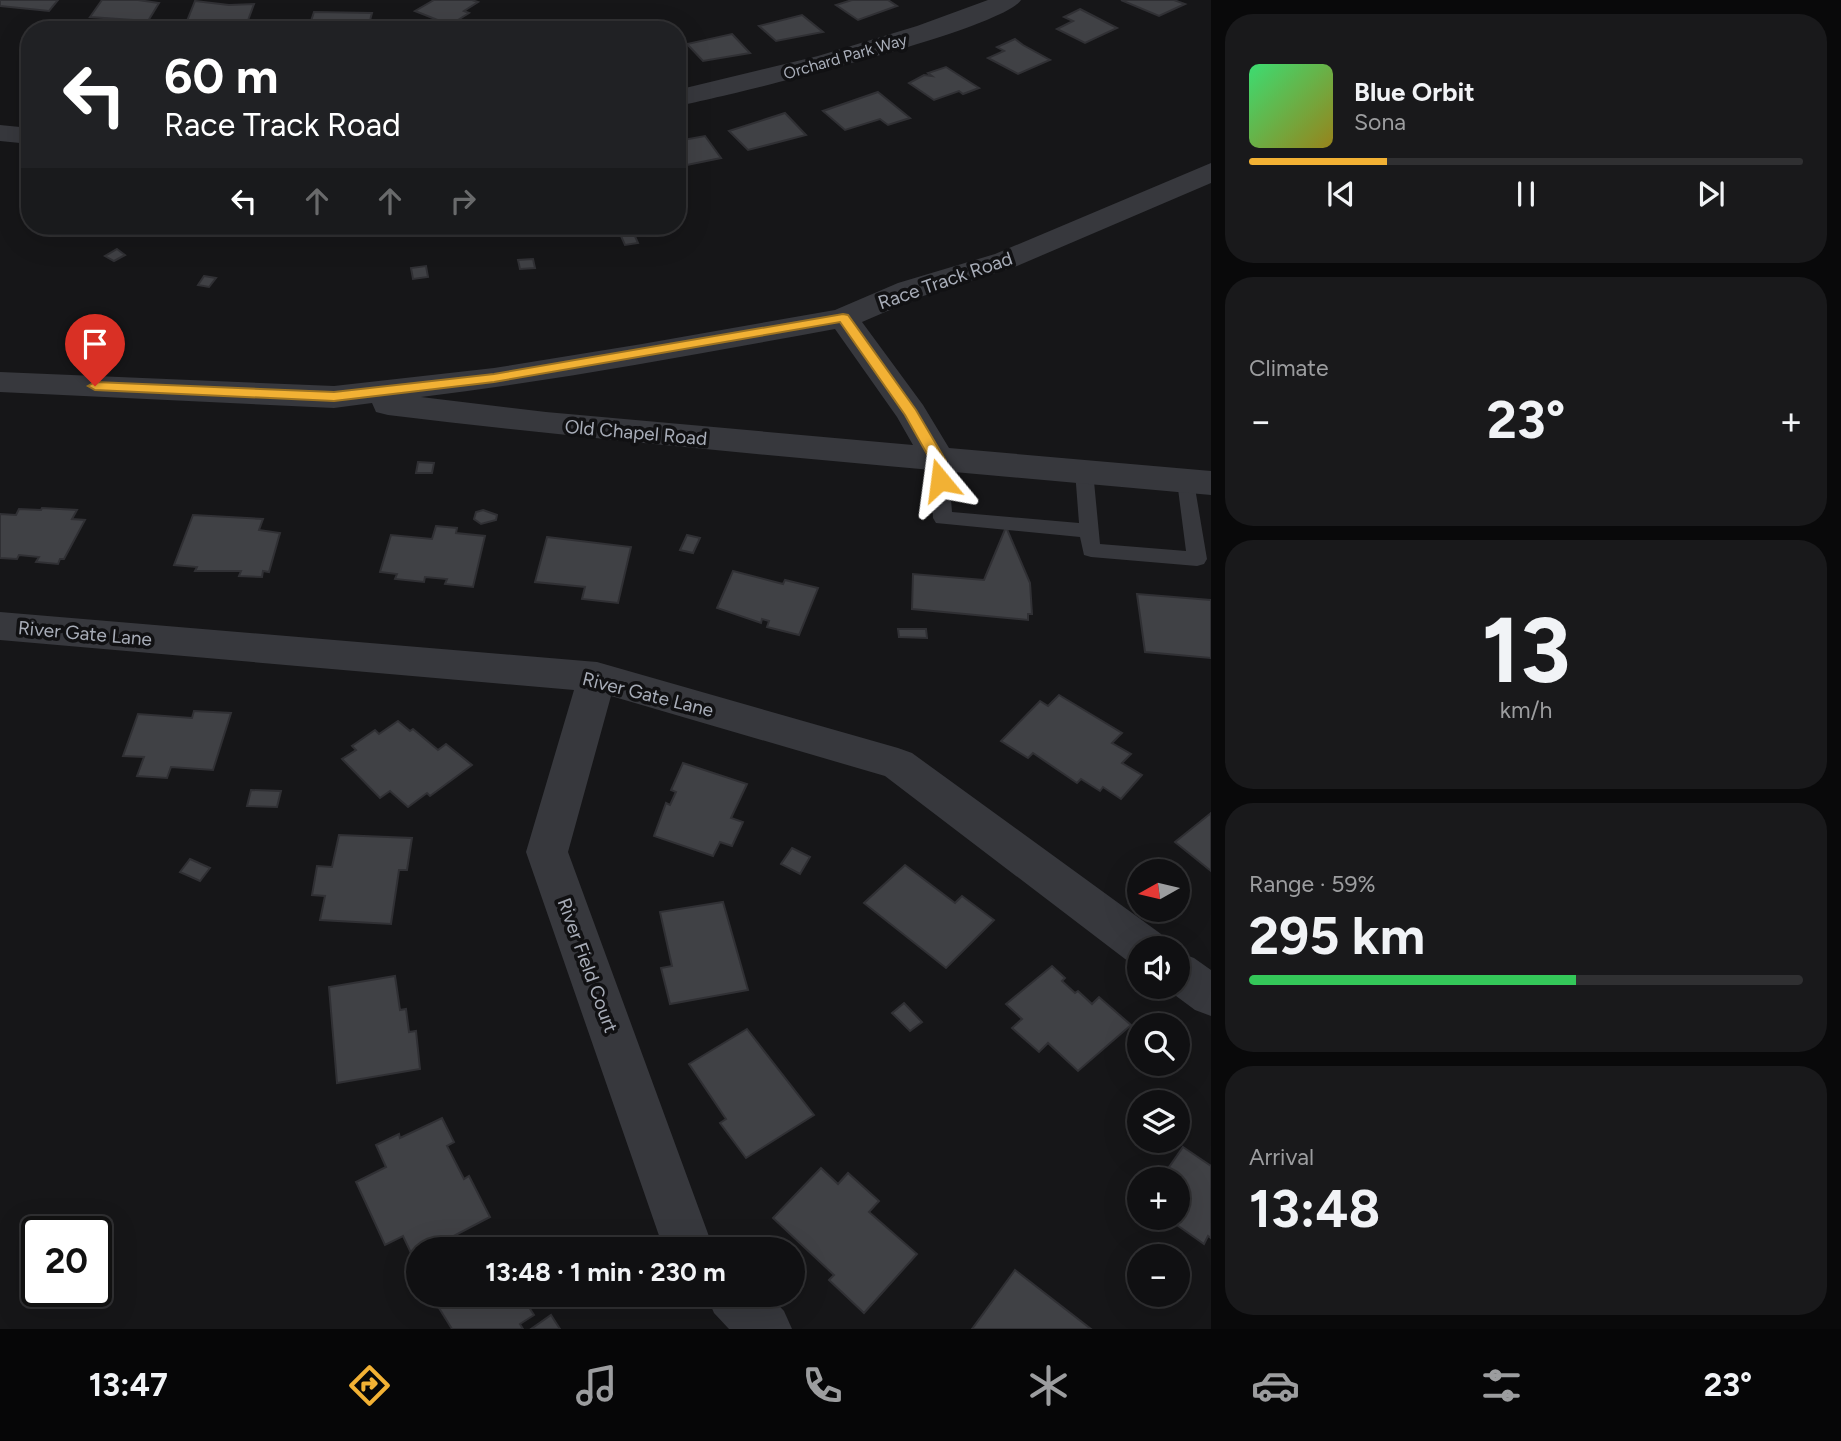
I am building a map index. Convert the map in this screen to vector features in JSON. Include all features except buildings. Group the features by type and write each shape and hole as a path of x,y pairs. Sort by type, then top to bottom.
{"street":[{"name":"Orchard Park Way","path":"686,96 778,76 848,56 924,33 1009,0"},
{"path":"0,133 21,135"},
{"name":"Race Track Road","path":"0,382 334,397 494,378 843,318 909,290 1006,260 1079,231 1211,172"},
{"path":"843,318 911,413 939,461"},
{"name":"Old Chapel Road","path":"334,397 546,423 939,461 1199,482"},
{"name":"River Gate Lane","path":"0,626 597,677 898,764 1129,936"},
{"name":"River Field Court","path":"597,677 547,852 684,1237"},
{"path":"1190,981 1211,996"},
{"path":"744,1307 766,1329"}],"lane":[{"path":"939,461 943,518 1089,531"},
{"path":"1084,471 1091,550 1197,559 1199,482"}],"route":[{"path":"95,386 334,397 494,378 843,318 911,413 939,461 940,480"}]}
